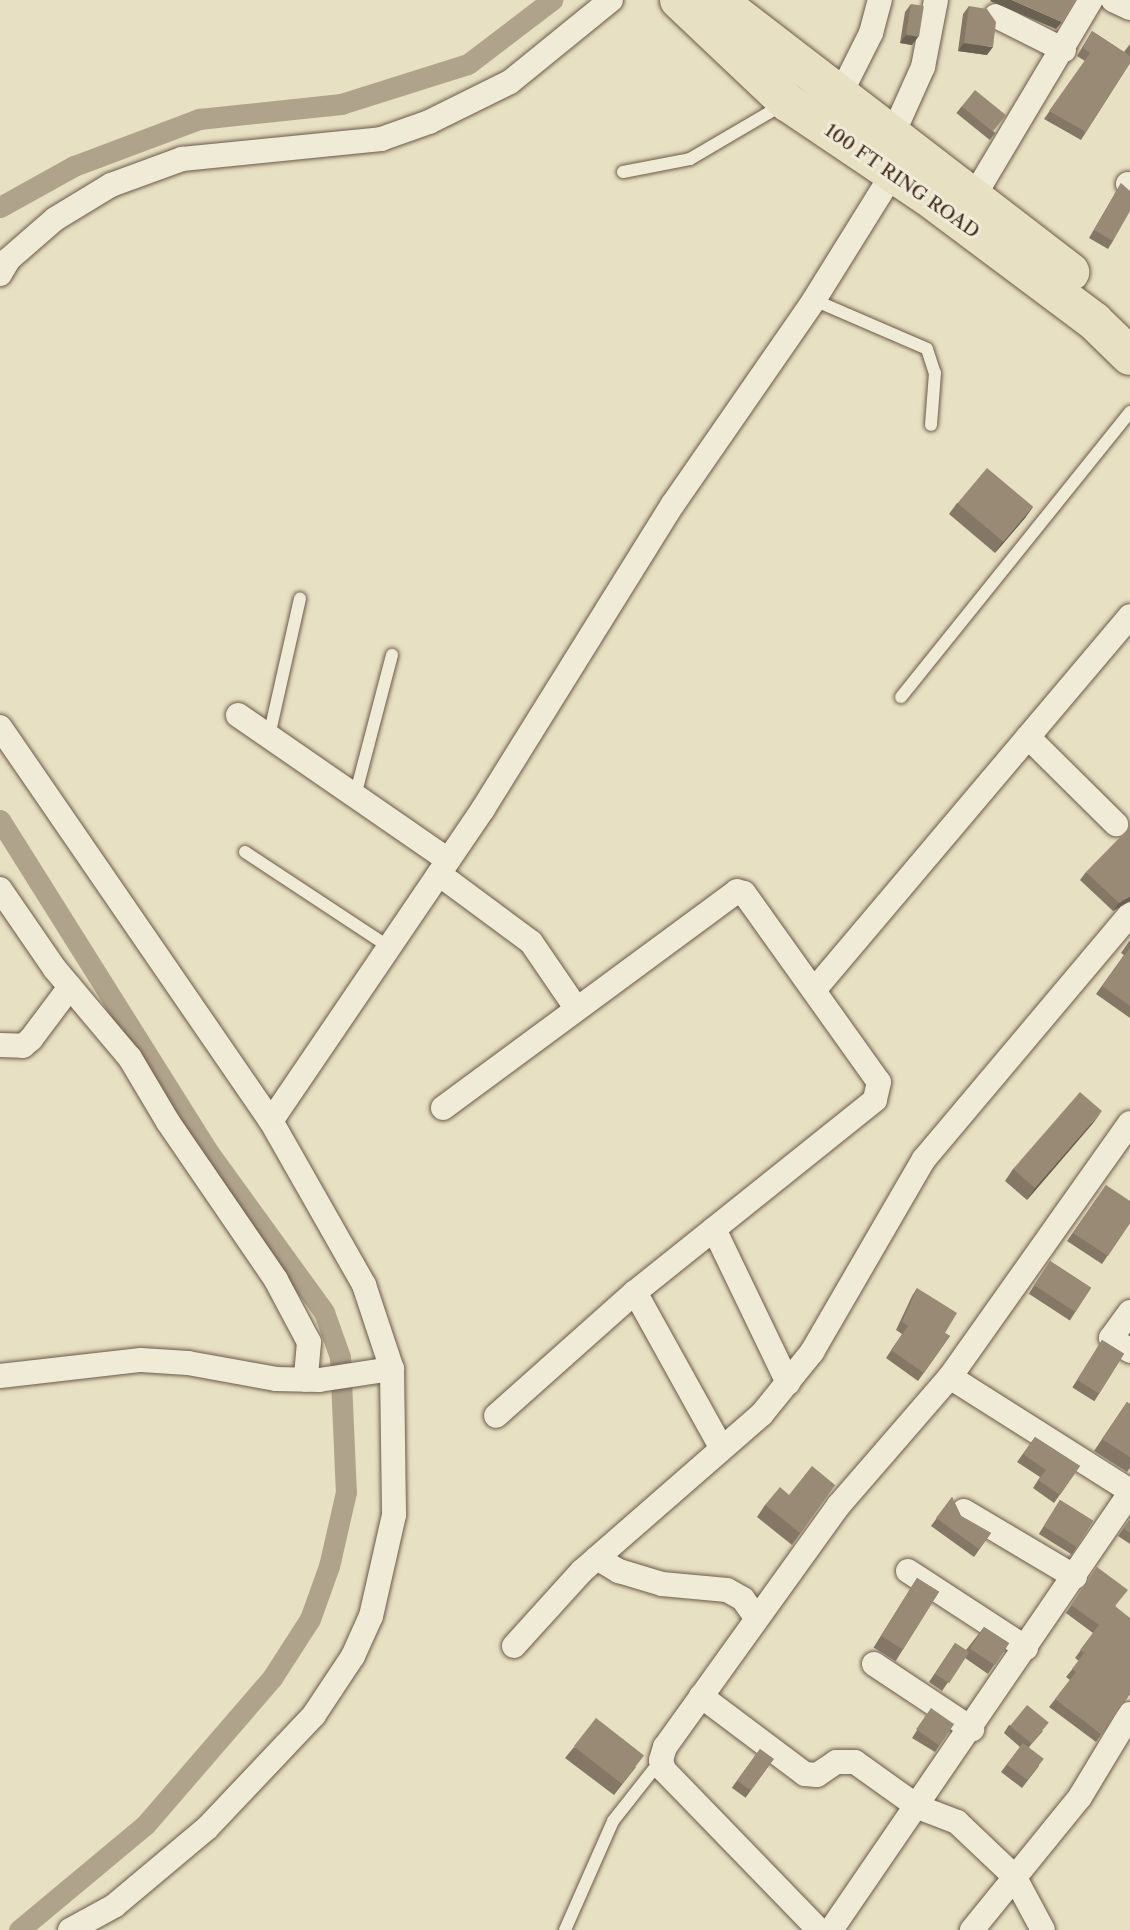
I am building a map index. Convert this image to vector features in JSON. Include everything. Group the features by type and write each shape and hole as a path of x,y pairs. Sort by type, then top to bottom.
{"main road":[{"name":"100 FT RING ROAD","path":"679,0 787,102 892,173 1094,321 1130,356"},
{"name":"100 FT RING ROAD","path":"717,0 839,96 974,195 1130,320"}],"street":[{"path":"0,274 9,259 55,219 111,185 182,159 381,139 429,122 510,82 611,0"},
{"path":"839,96 871,33 880,0"},
{"path":"892,136 923,67 936,0"},
{"path":"974,195 1064,50 1091,0"},
{"path":"1113,0 1130,8"},
{"path":"996,16 1064,50"},
{"path":"271,1121 444,867 673,505 814,300 892,173"},
{"path":"815,989 1130,616"},
{"path":"238,715 355,796 444,867 530,942 576,1008"},
{"path":"0,727 271,1121 364,1285 384,1371 394,1515 371,1616 353,1656 314,1715 207,1828 114,1906 70,1930"},
{"path":"1028,737 1116,824"},
{"path":"0,889 70,988 130,1058 168,1122 276,1280 309,1342 312,1380"},
{"path":"443,1108 737,891 744,893 879,1082 879,1093 635,1292 496,1416"},
{"path":"514,1646 597,1558 762,1414 812,1353 925,1159 1130,914"},
{"path":"0,1045 23,1046 70,988"},
{"path":"819,1930 664,1770 661,1760 665,1747 839,1505 950,1377 1130,1123"},
{"path":"714,1229 788,1383"},
{"path":"635,1292 722,1449"},
{"path":"1130,1312 1111,1338 1130,1351"},
{"path":"0,1376 141,1360 312,1380 384,1371"},
{"path":"831,1930 972,1729 1130,1492 950,1377"},
{"path":"964,1511 1075,1577"},
{"path":"597,1558 619,1571 662,1584 727,1590 743,1599 757,1619"},
{"path":"908,1571 1026,1648"},
{"path":"874,1664 972,1729"},
{"path":"701,1696 805,1774 817,1774 836,1762 855,1762 918,1807 957,1822 1014,1877 1043,1930"},
{"path":"972,1930 1080,1797 1130,1714"}],"lane":[{"path":"623,173 690,159 787,102"},
{"path":"814,300 927,349 935,373 931,425"},
{"path":"901,697 1130,412"},
{"path":"269,736 300,598"},
{"path":"355,796 392,654"},
{"path":"245,852 389,947"},
{"path":"565,1930 613,1821 661,1760"}],"building":[{"path":"1012,0 1075,0 1062,22"},
{"path":"911,4 924,6 919,37 906,35"},
{"path":"969,6 987,9 996,22 993,47 964,43"},
{"path":"1092,31 1130,56 1130,63 1086,132 1049,111 1090,53 1083,48"},
{"path":"975,90 1006,115 993,131 962,106"},
{"path":"1121,183 1130,191 1130,211 1113,241 1094,230"},
{"path":"987,468 1033,507 1003,542 957,503"},
{"path":"1130,827 1130,896 1119,903 1086,872"},
{"path":"1130,948 1130,1006 1102,986"},
{"path":"1080,1092 1102,1111 1035,1188 1013,1169"},
{"path":"1106,1185 1130,1201 1130,1223 1108,1256 1073,1233"},
{"path":"1050,1261 1091,1288 1075,1312 1034,1285"},
{"path":"917,1288 957,1313 945,1333 950,1336 924,1373 891,1350 908,1326 902,1322"},
{"path":"1102,1340 1124,1354 1099,1394 1077,1380"},
{"path":"1127,1402 1130,1404 1130,1457 1102,1439"},
{"path":"1035,1437 1080,1466 1060,1495 1038,1480 1046,1470 1023,1454"},
{"path":"812,1466 835,1485 800,1533 765,1505 780,1487 789,1495"},
{"path":"952,1497 961,1516 991,1533 979,1549 936,1518"},
{"path":"1060,1500 1093,1521 1077,1547 1044,1526"},
{"path":"1130,1520 1130,1533 1124,1529"},
{"path":"1097,1567 1128,1590 1115,1606 1130,1618 1130,1694 1101,1734 1055,1699 1076,1672 1072,1669 1084,1653 1080,1650 1099,1625 1071,1605"},
{"path":"917,1578 939,1592 903,1649 881,1636"},
{"path":"984,1627 1009,1643 995,1665 970,1649"},
{"path":"955,1643 969,1652 949,1683 935,1674"},
{"path":"1027,1705 1049,1723 1032,1744 1010,1726"},
{"path":"931,1708 954,1724 939,1745 916,1729"},
{"path":"596,1718 644,1756 622,1784 574,1746"},
{"path":"1023,1743 1044,1759 1028,1780 1007,1765"},
{"path":"760,1749 774,1759 751,1791 737,1781"}],"waterway":[{"path":"0,207 74,166 199,119 341,104 468,64 552,0"},
{"path":"0,820 209,1153 324,1312 340,1357 346,1492 329,1566 310,1619 272,1678 145,1825 19,1930"}]}
